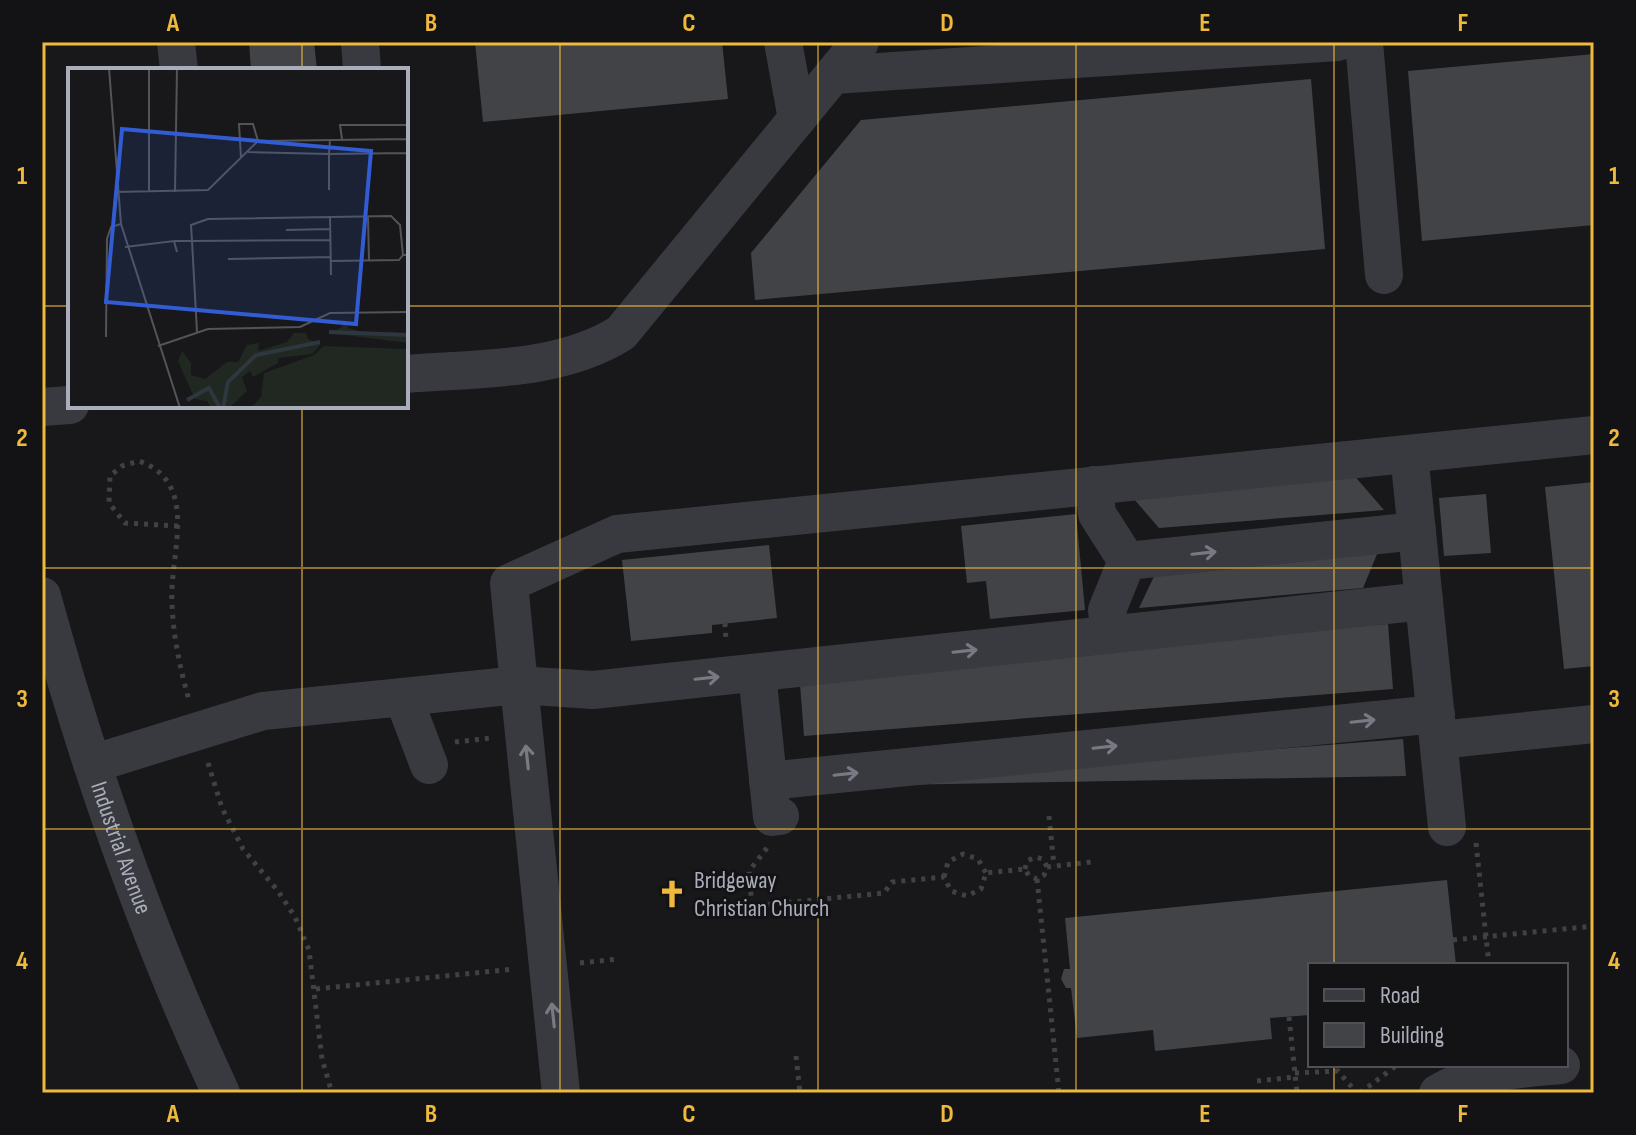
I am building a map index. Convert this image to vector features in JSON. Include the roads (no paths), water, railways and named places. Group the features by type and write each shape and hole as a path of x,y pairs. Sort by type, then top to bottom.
{"street":[{"path":"176,42 179,68"},
{"path":"360,42 362,68"},
{"path":"783,42 797,119"},
{"path":"408,374 556,359 598,347 621,333 860,42"},
{"path":"833,75 1338,42"},
{"path":"1364,42 1384,275"},
{"path":"42,407 68,405"},
{"path":"561,1093 509,583 617,534 1594,435"},
{"path":"1409,454 1447,827"},
{"path":"1094,485 1097,514 1127,561"},
{"path":"1127,561 1417,531"},
{"path":"1110,635 1107,610 1127,561"},
{"path":"92,764 263,711 519,685 593,690 1424,601"},
{"name":"Industrial Avenue","path":"44,610 92,764 133,880 221,1093"},
{"path":"757,673 774,799 1437,727 1594,724"},
{"path":"403,697 429,765"},
{"path":"1568,1065 1594,1062"},
{"path":"1438,1093 1459,1080 1500,1071 1542,1067"}],"place":[{"name":"Bridgeway Christian Church","path":"672,894"}]}
